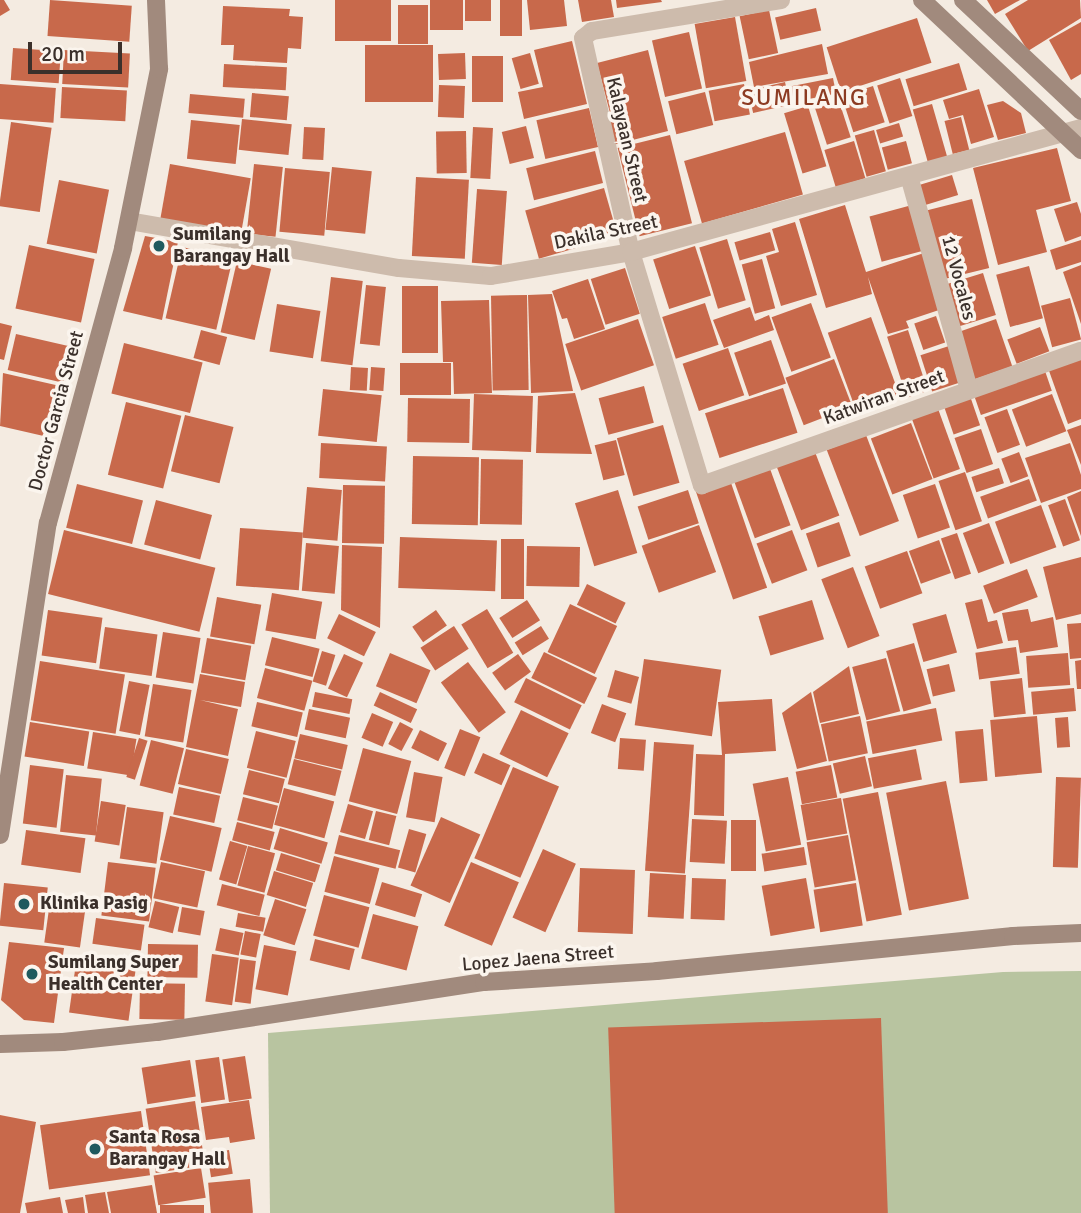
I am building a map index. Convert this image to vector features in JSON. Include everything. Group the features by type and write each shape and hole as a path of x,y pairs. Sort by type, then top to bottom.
{"street":[{"name":"Doctor Garcia Street","path":"0,835 48,523 129,221 159,69 156,0"},
{"name":"Kalayaan Street","path":"702,485 631,252 583,38 592,31 781,0"},
{"path":"922,0 1081,150"},
{"path":"963,0 1081,111"},
{"name":"Dakila Street","path":"129,221 399,268 491,276 631,252 1081,128"},
{"name":"12 Vocales","path":"909,176 969,390"},
{"name":"Katwiran Street","path":"702,485 1081,351"},
{"name":"Lopez Jaena Street","path":"0,1044 63,1042 157,1032 484,982 657,971 1013,936 1081,933"}],"green space":[{"path":"1081,971 1081,1213 270,1213 268,1033 1003,972"}],"building":[{"path":"0,0 4,0 10,10 0,16"},
{"path":"50,0 132,6 129,42 47,36"},
{"path":"335,0 391,0 391,41 335,41"},
{"path":"430,0 463,0 463,30 430,30"},
{"path":"465,0 491,0 491,21 465,21"},
{"path":"500,0 522,0 522,36 500,36"},
{"path":"527,0 564,0 567,26 530,30"},
{"path":"578,0 611,0 614,17 582,22"},
{"path":"616,0 661,0 662,2 617,8"},
{"path":"987,0 1020,0 995,14"},
{"path":"1028,0 1080,0 1081,18 1028,51 1005,14"},
{"path":"398,5 428,5 428,44 398,44"},
{"path":"223,6 290,9 289,16 303,17 301,49 288,48 287,63 233,60 234,45 221,45"},
{"path":"816,8 821,30 780,40 775,17"},
{"path":"769,10 778,53 749,59 740,16"},
{"path":"735,17 746,81 706,88 695,24"},
{"path":"917,18 932,63 841,92 827,47"},
{"path":"1081,22 1081,74 1071,80 1049,40"},
{"path":"689,32 702,89 665,97 652,41"},
{"path":"572,41 587,104 524,119 518,92 543,87 534,50"},
{"path":"822,44 828,74 754,87 749,62"},
{"path":"365,45 433,45 433,102 365,102"},
{"path":"13,48 61,51 59,83 11,80"},
{"path":"64,50 130,53 128,87 62,84"},
{"path":"648,50 668,131 613,145 605,114 610,113 597,63"},
{"path":"465,53 466,79 439,80 438,54"},
{"path":"530,53 539,84 521,89 512,58"},
{"path":"472,56 503,56 503,102 472,102"},
{"path":"959,63 967,90 914,106 905,79"},
{"path":"224,64 287,67 286,90 223,87"},
{"path":"833,78 836,94 793,102 790,86"},
{"path":"900,78 912,116 890,123 877,85"},
{"path":"785,82 790,104 753,113 748,91"},
{"path":"0,84 56,88 53,123 0,119"},
{"path":"744,84 750,114 715,121 709,91"},
{"path":"439,85 465,86 464,118 438,117"},
{"path":"873,86 885,122 853,132 842,96"},
{"path":"62,87 127,90 125,121 60,118"},
{"path":"979,89 994,137 971,144 963,115 949,119 943,100"},
{"path":"705,92 713,125 676,134 668,101"},
{"path":"252,93 289,96 287,120 250,117"},
{"path":"190,94 245,99 243,118 188,113"},
{"path":"839,101 851,137 827,145 815,109"},
{"path":"1003,101 1021,113 1026,133 998,140 987,105"},
{"path":"932,104 947,157 928,162 913,110"},
{"path":"808,106 826,166 803,174 784,113"},
{"path":"589,108 598,147 545,159 536,120"},
{"path":"961,117 969,150 953,154 945,121"},
{"path":"242,119 292,124 288,155 239,150"},
{"path":"191,120 240,125 236,164 187,159"},
{"path":"11,122 52,128 40,212 0,206"},
{"path":"899,123 903,136 880,143 876,130"},
{"path":"526,126 534,158 510,164 502,132"},
{"path":"304,127 325,128 323,160 302,159"},
{"path":"473,127 493,128 490,179 470,178"},
{"path":"874,130 886,171 867,177 855,136"},
{"path":"466,131 467,173 437,174 436,132"},
{"path":"785,132 803,194 702,223 684,161"},
{"path":"670,135 692,223 640,236 618,148"},
{"path":"854,141 865,178 836,187 824,150"},
{"path":"906,141 912,163 888,170 882,147"},
{"path":"1057,148 1071,201 1036,210 1047,252 998,265 973,168"},
{"path":"595,151 603,183 534,200 526,168"},
{"path":"170,164 251,178 241,233 160,219"},
{"path":"254,164 283,167 276,237 247,234"},
{"path":"332,167 372,171 365,234 325,230"},
{"path":"285,168 330,172 324,236 279,232"},
{"path":"952,175 958,195 924,206 918,186"},
{"path":"416,177 469,180 465,259 412,256"},
{"path":"59,180 109,190 97,254 47,244"},
{"path":"604,188 618,236 539,259 525,211"},
{"path":"477,189 507,191 502,265 472,263"},
{"path":"972,199 989,268 945,279 927,210"},
{"path":"1077,202 1081,214 1081,236 1065,242 1054,209"},
{"path":"845,205 866,272 924,253 942,309 906,321 909,328 888,334 868,277 872,294 826,308 799,219"},
{"path":"912,205 924,250 882,262 869,216"},
{"path":"795,222 817,295 781,306 766,256 779,252 772,229"},
{"path":"770,232 775,250 740,260 734,242"},
{"path":"145,236 178,242 162,320 123,311"},
{"path":"727,239 746,300 718,309 699,247"},
{"path":"1081,240 1081,262 1056,270 1050,250"},
{"path":"29,245 95,259 81,323 15,309"},
{"path":"695,246 711,295 669,309 653,260"},
{"path":"182,247 233,259 216,330 166,318"},
{"path":"762,259 775,308 755,314 742,264"},
{"path":"237,261 271,269 255,340 221,332"},
{"path":"1081,265 1081,324 1063,272"},
{"path":"1029,266 1043,318 1010,327 996,275"},
{"path":"625,268 640,314 606,325 591,279"},
{"path":"983,273 996,315 953,328 940,286"},
{"path":"331,277 363,281 352,365 321,361"},
{"path":"588,279 605,329 574,339 567,318 562,319 552,291"},
{"path":"366,285 386,287 380,346 360,344"},
{"path":"402,286 438,286 438,353 402,353"},
{"path":"552,294 573,391 531,393 528,295"},
{"path":"527,295 529,390 493,391 491,296"},
{"path":"1070,298 1081,340 1052,347 1041,306"},
{"path":"489,300 492,393 454,394 453,362 443,362 441,301"},
{"path":"705,303 719,345 676,359 662,317"},
{"path":"811,303 831,358 791,372 772,317"},
{"path":"277,304 320,311 313,358 269,351"},
{"path":"750,307 755,321 769,315 774,330 724,348 713,320"},
{"path":"936,316 945,342 923,350 914,323"},
{"path":"871,317 900,398 857,414 828,333"},
{"path":"638,319 654,365 581,390 565,344"},
{"path":"996,319 1012,366 973,380 956,333"},
{"path":"0,323 12,326 4,360 0,359"},
{"path":"1040,327 1049,351 1017,364 1007,340"},
{"path":"201,330 227,337 220,365 193,358"},
{"path":"908,330 928,391 907,398 887,337"},
{"path":"16,334 72,347 63,383 8,370"},
{"path":"771,340 786,383 749,396 734,353"},
{"path":"124,343 203,363 190,413 111,393"},
{"path":"949,346 961,382 932,391 920,355"},
{"path":"728,348 744,395 699,411 683,364"},
{"path":"1081,357 1081,419 1068,424 1048,368"},
{"path":"834,359 852,407 804,425 785,378"},
{"path":"400,363 451,363 451,395 400,395"},
{"path":"351,367 368,368 367,391 350,390"},
{"path":"371,367 385,368 383,391 369,390"},
{"path":"1044,368 1052,391 981,415 973,392"},
{"path":"3,373 60,386 48,437 0,426"},
{"path":"644,386 654,423 608,435 599,398"},
{"path":"783,388 798,433 720,458 705,413"},
{"path":"323,389 382,395 377,442 318,436"},
{"path":"575,393 592,454 536,453 538,396"},
{"path":"474,394 533,396 531,452 472,450"},
{"path":"1052,394 1066,431 1026,447 1012,409"},
{"path":"970,396 980,425 954,434 944,405"},
{"path":"408,398 470,399 469,443 407,442"},
{"path":"126,402 181,416 163,489 108,475"},
{"path":"937,406 960,469 934,479 911,416"},
{"path":"1007,409 1020,445 997,453 984,417"},
{"path":"185,415 234,427 219,483 171,471"},
{"path":"911,423 933,479 892,494 871,438"},
{"path":"663,425 680,483 633,496 617,438"},
{"path":"1081,425 1081,465 1067,430"},
{"path":"981,429 993,464 967,473 955,438"},
{"path":"866,435 899,521 860,536 827,450"},
{"path":"616,440 625,475 603,480 595,445"},
{"path":"321,443 387,446 385,481 319,478"},
{"path":"1070,443 1081,475 1081,489 1041,503 1025,458"},
{"path":"815,452 839,515 801,530 777,467"},
{"path":"1019,452 1028,476 1011,483 1001,459"},
{"path":"413,456 479,457 478,525 412,524"},
{"path":"481,459 523,460 522,525 480,524"},
{"path":"769,466 791,525 755,538 733,479"},
{"path":"999,468 1004,483 976,492 971,477"},
{"path":"965,472 982,521 955,530 939,481"},
{"path":"1029,479 1037,501 988,518 980,497"},
{"path":"730,480 767,588 733,600 696,492"},
{"path":"77,484 143,500 132,544 66,528"},
{"path":"935,484 950,527 918,539 903,495"},
{"path":"343,485 385,486 384,544 342,543"},
{"path":"307,487 342,490 337,541 303,538"},
{"path":"618,490 637,553 594,566 575,503"},
{"path":"688,490 699,523 648,540 638,506"},
{"path":"1081,491 1081,536 1067,497"},
{"path":"1065,499 1080,540 1063,547 1048,505"},
{"path":"156,500 212,515 200,559 144,544"},
{"path":"1041,505 1056,547 1010,564 995,522"},
{"path":"839,522 851,556 818,567 806,533"},
{"path":"989,523 1004,563 978,573 963,533"},
{"path":"699,525 716,572 659,593 642,546"},
{"path":"240,528 303,532 299,590 236,586"},
{"path":"64,530 215,568 199,632 48,594"},
{"path":"792,530 807,570 772,584 757,544"},
{"path":"957,533 971,574 955,579 941,539"},
{"path":"400,537 497,540 495,591 398,588"},
{"path":"501,539 524,539 524,599 501,599"},
{"path":"939,540 951,573 921,584 909,551"},
{"path":"306,543 339,546 335,594 302,591"},
{"path":"342,545 382,547 380,628 341,610"},
{"path":"527,546 580,547 579,587 526,586"},
{"path":"907,551 922,593 880,609 865,566"},
{"path":"1081,557 1081,614 1056,620 1043,567"},
{"path":"853,567 880,636 848,648 821,579"},
{"path":"1027,569 1038,597 994,614 983,586"},
{"path":"587,584 626,603 616,624 577,605"},
{"path":"272,593 322,602 316,639 265,630"},
{"path":"217,597 261,605 254,644 210,636"},
{"path":"982,599 988,622 997,620 1003,643 977,649 965,603"},
{"path":"527,600 540,620 512,638 499,618"},
{"path":"812,600 824,639 770,656 758,616"},
{"path":"570,604 617,626 595,674 548,652"},
{"path":"487,609 513,653 488,668 461,624"},
{"path":"1028,609 1031,622 1053,617 1058,647 1020,653 1018,640 1008,641 1002,613"},
{"path":"48,610 102,618 96,663 42,656"},
{"path":"436,610 447,626 423,642 412,627"},
{"path":"339,614 376,632 364,656 327,638"},
{"path":"946,614 957,652 923,662 912,624"},
{"path":"1081,623 1081,658 1070,659 1067,624"},
{"path":"454,626 469,649 435,670 420,648"},
{"path":"541,626 549,639 523,655 515,642"},
{"path":"105,627 157,634 152,676 99,669"},
{"path":"163,632 201,638 193,683 156,677"},
{"path":"272,637 320,649 313,677 265,665"},
{"path":"207,638 251,646 245,680 201,672"},
{"path":"914,643 931,704 903,712 886,651"},
{"path":"1016,647 1020,674 979,679 975,653"},
{"path":"322,651 335,655 326,686 313,682"},
{"path":"544,652 597,678 584,704 531,678"},
{"path":"390,653 431,670 416,703 376,686"},
{"path":"1068,653 1070,685 1028,688 1026,656"},
{"path":"344,654 363,663 347,697 328,688"},
{"path":"518,654 531,672 505,691 492,673"},
{"path":"886,658 900,711 866,720 852,667"},
{"path":"644,659 721,670 712,736 635,725"},
{"path":"1081,660 1081,689 1077,689 1075,661"},
{"path":"40,661 125,674 116,734 31,720"},
{"path":"468,662 506,712 479,733 441,682"},
{"path":"949,664 955,691 933,696 927,669"},
{"path":"849,666 859,714 820,723 813,692"},
{"path":"265,668 312,681 304,711 257,698"},
{"path":"615,670 639,677 631,704 607,697"},
{"path":"200,674 245,682 241,707 200,700 238,709 228,756 186,747"},
{"path":"526,678 582,705 570,729 514,702"},
{"path":"1022,678 1026,714 994,717 990,681"},
{"path":"129,681 150,685 140,735 119,731"},
{"path":"153,684 192,690 183,742 145,736"},
{"path":"1074,688 1076,711 1033,715 1031,692"},
{"path":"315,692 352,699 349,714 312,707"},
{"path":"380,692 417,709 411,723 374,706"},
{"path":"811,692 827,761 797,769 782,713"},
{"path":"772,699 776,751 725,754 724,816 694,815 696,754 722,755 718,702"},
{"path":"257,702 303,713 297,737 251,726"},
{"path":"602,704 626,713 615,742 591,733"},
{"path":"936,708 942,740 873,754 866,722"},
{"path":"309,709 350,718 346,738 305,730"},
{"path":"521,710 569,733 547,777 500,754"},
{"path":"372,713 393,722 383,747 361,738"},
{"path":"860,716 868,753 829,761 821,724"},
{"path":"1037,716 1042,773 995,777 990,720"},
{"path":"1068,717 1070,747 1057,748 1055,718"},
{"path":"30,722 89,731 84,766 25,757"},
{"path":"400,722 413,729 402,751 388,744"},
{"path":"460,729 480,737 465,776 444,768"},
{"path":"983,729 988,781 960,783 955,731"},
{"path":"420,730 447,743 438,761 411,748"},
{"path":"256,731 296,741 287,778 247,768"},
{"path":"93,732 136,739 131,775 87,769"},
{"path":"300,734 348,745 342,769 294,758"},
{"path":"139,738 148,741 135,780 126,777"},
{"path":"620,738 646,740 644,771 618,769"},
{"path":"151,740 184,748 173,794 140,786"},
{"path":"654,742 694,745 685,873 645,871"},
{"path":"363,748 411,761 397,814 349,801"},
{"path":"186,749 229,759 221,794 178,784"},
{"path":"916,749 922,779 874,789 868,758"},
{"path":"483,753 510,765 501,785 474,773"},
{"path":"865,756 872,786 840,794 833,763"},
{"path":"294,759 342,771 335,796 288,784"},
{"path":"30,765 64,769 57,828 23,824"},
{"path":"831,765 837,797 802,804 796,772"},
{"path":"513,767 559,787 520,878 474,858"},
{"path":"249,770 285,779 279,803 243,794"},
{"path":"414,772 443,777 435,822 406,817"},
{"path":"66,775 102,779 96,835 60,832"},
{"path":"788,777 801,845 766,852 753,784"},
{"path":"1056,777 1081,778 1078,868 1053,867"},
{"path":"946,781 969,899 909,910 886,793"},
{"path":"179,787 220,796 214,823 173,814"},
{"path":"284,788 334,801 324,838 274,825"},
{"path":"878,792 902,915 867,922 843,799"},
{"path":"243,797 278,806 272,829 237,820"},
{"path":"841,798 847,833 807,841 801,805"},
{"path":"101,801 126,805 119,845 95,841"},
{"path":"348,804 373,811 365,839 340,832"},
{"path":"127,807 164,812 156,864 120,858"},
{"path":"376,811 396,816 389,845 369,840"},
{"path":"170,816 222,828 212,872 160,860"},
{"path":"441,817 480,834 450,903 410,886"},
{"path":"692,819 727,821 725,864 690,862"},
{"path":"731,820 756,820 756,871 731,871"},
{"path":"237,822 275,832 270,850 232,840"},
{"path":"280,828 328,843 321,864 274,849"},
{"path":"409,829 426,834 415,872 398,867"},
{"path":"26,830 85,838 81,873 21,865"},
{"path":"339,835 400,850 396,869 334,853"},
{"path":"848,835 856,880 815,888 807,842"},
{"path":"230,841 247,846 236,884 219,879"},
{"path":"248,846 275,853 264,893 237,886"},
{"path":"804,847 807,865 764,872 762,854"},
{"path":"543,849 576,864 545,932 512,918"},
{"path":"281,853 320,865 315,882 276,870"},
{"path":"334,856 379,868 370,904 324,892"},
{"path":"108,862 156,868 149,921 101,916"},
{"path":"161,862 205,871 197,908 153,898"},
{"path":"471,862 519,882 492,946 444,926"},
{"path":"580,868 635,870 633,934 578,932"},
{"path":"274,871 313,883 306,907 267,895"},
{"path":"650,873 686,875 684,919 648,917"},
{"path":"692,878 726,879 725,920 691,919"},
{"path":"806,878 815,928 771,936 762,886"},
{"path":"382,882 422,894 415,917 375,905"},
{"name":"Klinika Pasig","path":"4,883 48,888 43,930 0,926"},
{"path":"856,883 863,925 820,932 814,890"},
{"path":"222,884 265,895 259,916 217,905"},
{"path":"324,895 369,907 359,948 313,936"},
{"path":"275,899 306,909 295,945 263,935"},
{"path":"155,901 179,907 173,933 148,927"},
{"path":"50,902 86,907 80,948 44,943"},
{"path":"182,907 205,911 200,936 178,932"},
{"path":"238,913 266,918 263,932 236,927"},
{"path":"373,914 418,926 406,971 361,958"},
{"path":"96,918 145,925 141,951 92,944"},
{"path":"220,928 243,933 239,955 215,950"},
{"path":"245,931 261,934 256,958 240,955"},
{"path":"315,939 355,949 349,970 310,960"},
{"name":"Sumilang Super Health Center","path":"9,942 64,948 54,1023 24,1020 1,1000"},
{"path":"148,944 198,945 197,978 147,977"},
{"path":"264,945 296,951 288,995 255,989"},
{"path":"212,954 239,958 232,1005 205,1002"},
{"path":"77,956 136,964 128,1021 69,1012"},
{"path":"240,959 256,961 251,1004 235,1002"},
{"path":"140,983 185,984 184,1020 139,1019"},
{"path":"881,1018 888,1213 615,1213 608,1028"},
{"path":"245,1056 252,1098 229,1102 222,1060"},
{"path":"219,1057 225,1100 201,1103 195,1060"},
{"path":"190,1060 196,1097 147,1104 142,1068"},
{"path":"249,1100 255,1139 230,1143 229,1137 206,1140 201,1107"},
{"path":"195,1101 205,1165 156,1173 146,1109"},
{"name":"Santa Rosa Barangay Hall","path":"141,1111 150,1175 49,1190 40,1125"},
{"path":"0,1115 36,1122 20,1213 0,1213"},
{"path":"229,1150 233,1174 211,1177 207,1153"},
{"path":"201,1168 206,1198 158,1205 154,1176"},
{"path":"250,1179 253,1213 211,1213 208,1183"},
{"path":"152,1185 157,1213 111,1213 107,1192"},
{"path":"105,1192 109,1213 88,1213 85,1195"},
{"path":"60,1197 63,1213 27,1213 25,1203"},
{"path":"83,1197 85,1213 68,1213 65,1200"},
{"path":"160,1205 204,1205 204,1213 160,1213"}],"place":[{"name":"Sumilang Barangay Hall","path":"159,246"},
{"name":"Klinika Pasig","path":"24,904"},
{"name":"Sumilang Super Health Center","path":"32,974"},
{"name":"Santa Rosa Barangay Hall","path":"95,1149"}],"district":[{"name":"SUMILANG","path":"804,98"}]}
